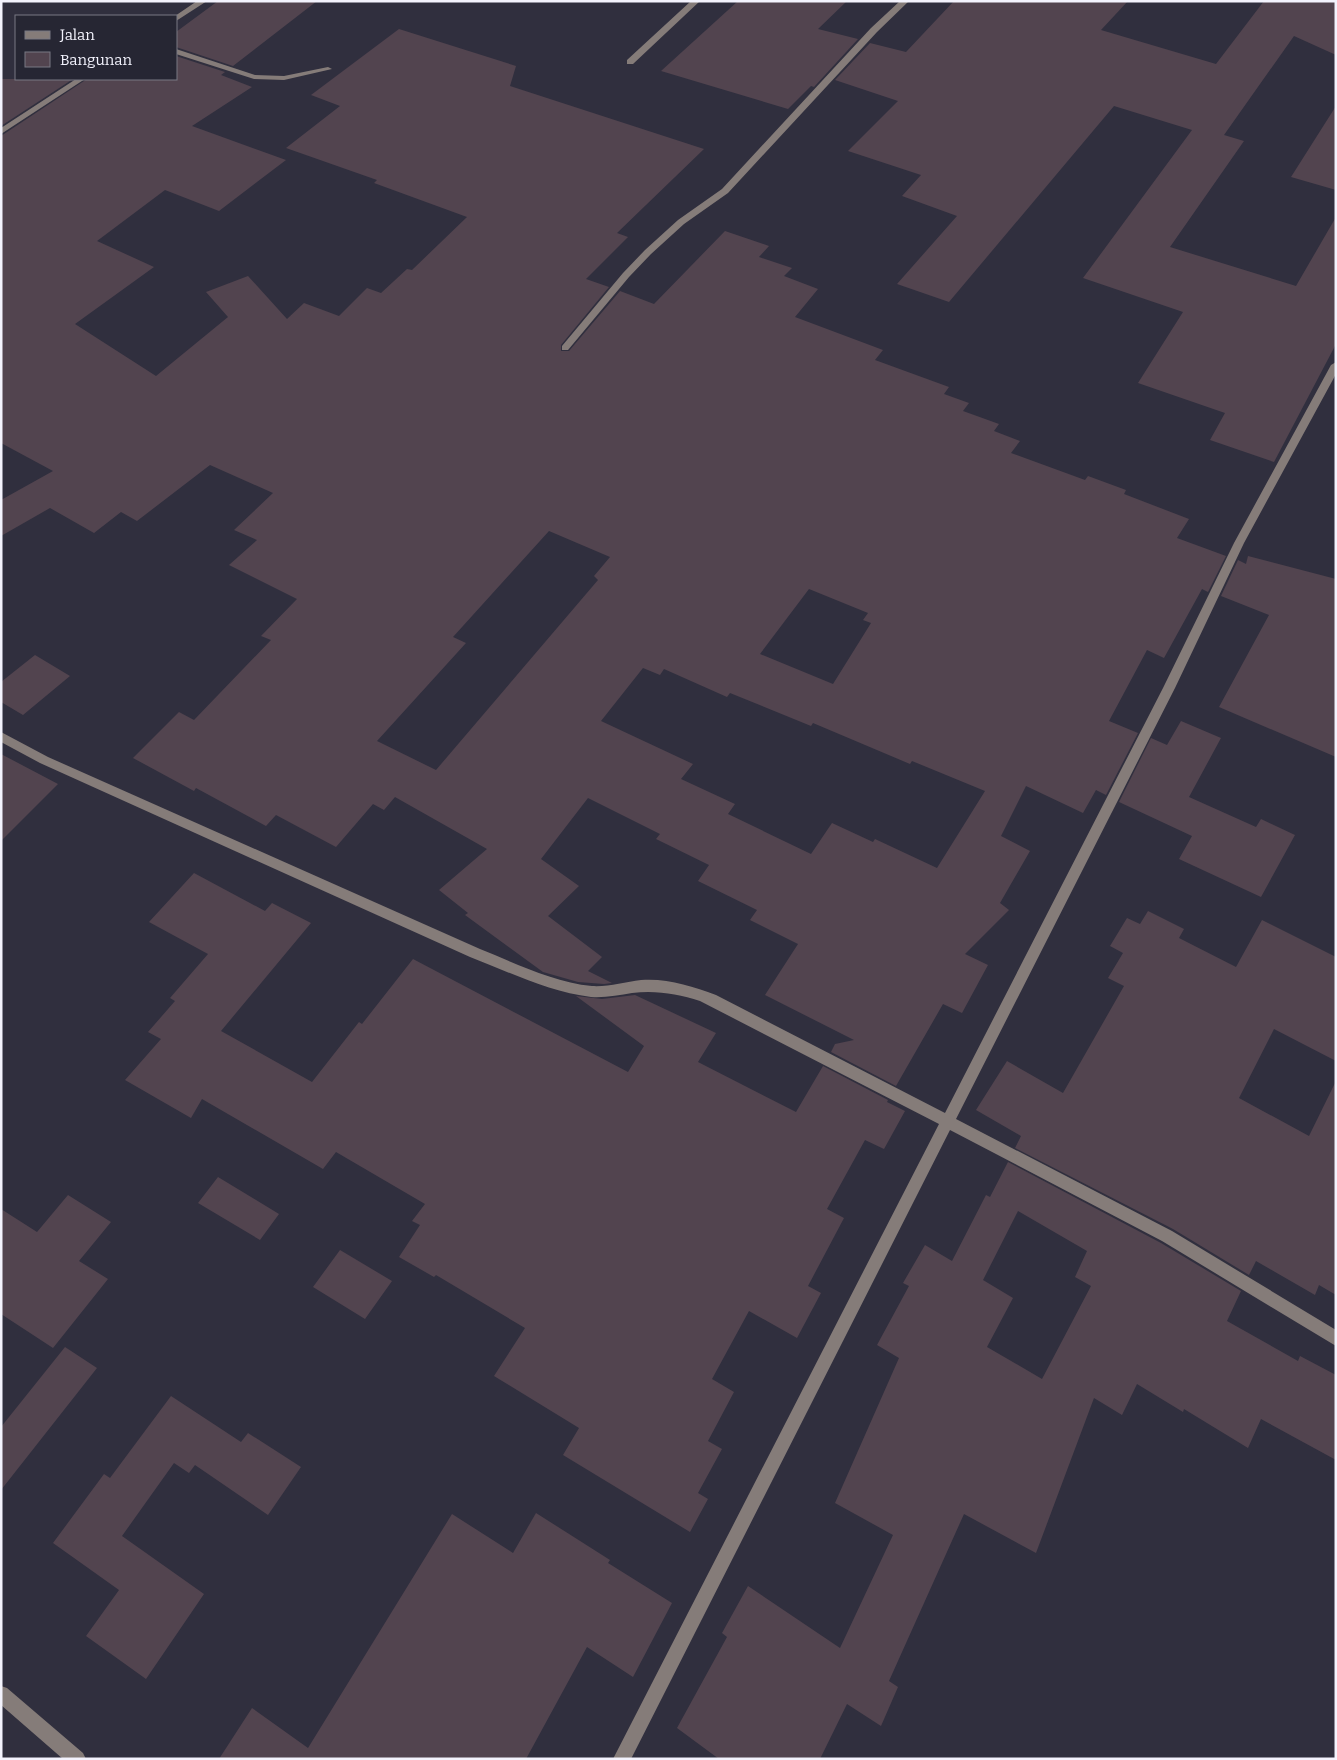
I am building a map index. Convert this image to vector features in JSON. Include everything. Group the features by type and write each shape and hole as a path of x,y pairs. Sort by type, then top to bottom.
{"street":[{"path":"178,18 203,1"},
{"path":"630,62 696,1"},
{"path":"566,348 637,264 681,222 725,191 874,30 904,1"},
{"path":"178,52 242,74 262,78 284,78 328,69"},
{"path":"1,132 79,80"},
{"path":"622,1759 1169,688 1239,543 1336,365"},
{"path":"1,736 44,760 466,949 525,972 584,991 607,991 660,985 688,990 703,996 948,1120 1167,1236 1336,1339"},
{"path":"1,1694 77,1759"}],"building":[{"path":"218,1 317,1 233,66 178,48 178,31"},
{"path":"738,1 847,1 818,29 858,39 814,87 811,86 788,109 661,71"},
{"path":"954,1 1128,1 1101,30 1216,64 1264,1 1336,1 1336,55 1294,36 1224,135 1244,141 1170,247 1296,286 1336,217 1336,344 1274,462 1210,440 1225,413 1138,383 1183,312 1083,278 1192,130 1114,106 949,302 897,284 957,216 902,196 921,175 848,151 898,101 835,80 870,43 906,52"},
{"path":"399,29 516,66 510,86 704,149 617,233 628,237 586,279 609,287 561,345 561,351 569,351 620,291 654,304 725,231 769,246 759,257 792,268 784,276 818,289 795,317 883,350 875,360 949,387 944,394 969,403 963,411 999,424 994,431 1020,441 1011,453 1085,480 1088,476 1126,490 1124,494 1189,519 1177,538 1226,556 1208,592 1202,589 1164,658 1147,650 1109,721 1138,733 1106,795 1096,790 1083,813 1026,786 1001,836 1030,851 1000,903 1009,910 965,954 988,965 962,1013 943,1004 896,1086 831,1052 835,1044 854,1040 765,995 798,944 750,920 757,910 698,881 709,865 656,839 660,834 588,798 541,859 579,886 548,916 602,957 588,971 612,983 604,984 578,982 543,972 465,915 468,913 439,890 487,849 395,797 384,810 373,804 336,847 276,815 266,826 196,788 194,791 133,758 179,712 194,720 271,640 261,636 297,599 229,565 257,540 234,530 273,493 210,465 137,521 121,512 94,533 50,508 1,536 1,500 53,471 1,443 1,136 85,80 178,80 178,57 225,72 221,75 252,87 192,126 286,160 219,211 165,190 97,241 154,267 75,324 156,376 228,317 206,292 248,276 287,319 304,303 339,316 367,288 381,293 407,269 412,270 467,217 374,183 377,180 286,148 340,106 311,95","holes":["549,531 610,557 594,576 598,580 436,770 377,741 466,643 453,637","809,589 868,613 863,620 871,623 833,684 760,654","643,668 660,675 664,669 727,697 730,693 811,726 813,723 910,764 912,761 985,791 937,868 875,839 873,842 832,823 811,854 728,814 735,804 681,779 693,764 601,721"]},
{"path":"1,79 71,80 1,126"},
{"path":"1336,106 1336,190 1291,177"},
{"path":"1248,556 1336,579 1336,757 1219,707 1269,615 1221,596 1238,560 1246,564"},
{"path":"35,655 70,676 23,715 1,702 1,682"},
{"path":"1181,721 1221,738 1189,797 1256,827 1261,819 1295,835 1261,897 1179,859 1192,836 1119,802 1151,738 1167,745"},
{"path":"1,754 58,784 1,841"},
{"path":"194,873 265,911 272,903 311,923 221,1031 312,1082 359,1022 362,1024 413,959 628,1072 644,1046 576,996 602,999 635,995 716,1033 698,1062 796,1112 823,1066 905,1111 884,1149 865,1140 827,1209 844,1218 808,1286 821,1293 797,1338 749,1311 712,1379 734,1392 708,1441 722,1449 698,1493 708,1499 690,1532 563,1455 579,1428 494,1376 525,1328 436,1275 434,1277 399,1257 420,1225 412,1221 425,1204 336,1152 323,1169 202,1099 191,1118 125,1080 161,1039 148,1032 175,1001 170,998 208,954 149,922"},
{"path":"1148,911 1184,929 1179,938 1236,967 1262,920 1336,957 1336,1061 1274,1029 1239,1098 1309,1136 1336,1081 1336,1295 1319,1285 1315,1295 1256,1261 1249,1275 1173,1229 1015,1148 1021,1136 976,1110 1007,1061 1063,1093 1124,986 1108,978 1123,953 1110,946 1127,918 1140,924"},
{"path":"1008,1162 1161,1243 1241,1291 1227,1321 1298,1361 1300,1356 1336,1375 1336,1460 1261,1419 1248,1448 1184,1409 1183,1412 1137,1384 1122,1415 1094,1398 1036,1553 964,1514 889,1681 898,1687 881,1726 847,1704 820,1759 719,1759 677,1728 727,1637 722,1633 748,1586 840,1648 893,1535 835,1503 899,1358 877,1345 909,1286 903,1283 925,1245 952,1261 986,1195 990,1197","holes":["1018,1211 1087,1251 1075,1277 1091,1286 1042,1379 987,1347 1013,1298 983,1280"]},
{"path":"218,1177 279,1214 260,1240 198,1203"},
{"path":"68,1195 111,1222 79,1261 108,1279 53,1348 1,1314 1,1209 37,1232"},
{"path":"340,1250 392,1281 365,1319 313,1287"},
{"path":"65,1347 97,1368 1,1490 1,1427"},
{"path":"171,1396 241,1442 248,1433 301,1467 268,1515 195,1465 189,1473 174,1463 122,1536 204,1594 146,1679 86,1636 119,1590 53,1543 104,1474 110,1478"},
{"path":"536,1513 610,1560 608,1563 672,1603 633,1677 587,1647 526,1759 219,1759 252,1708 308,1748 452,1514 513,1553"}]}
